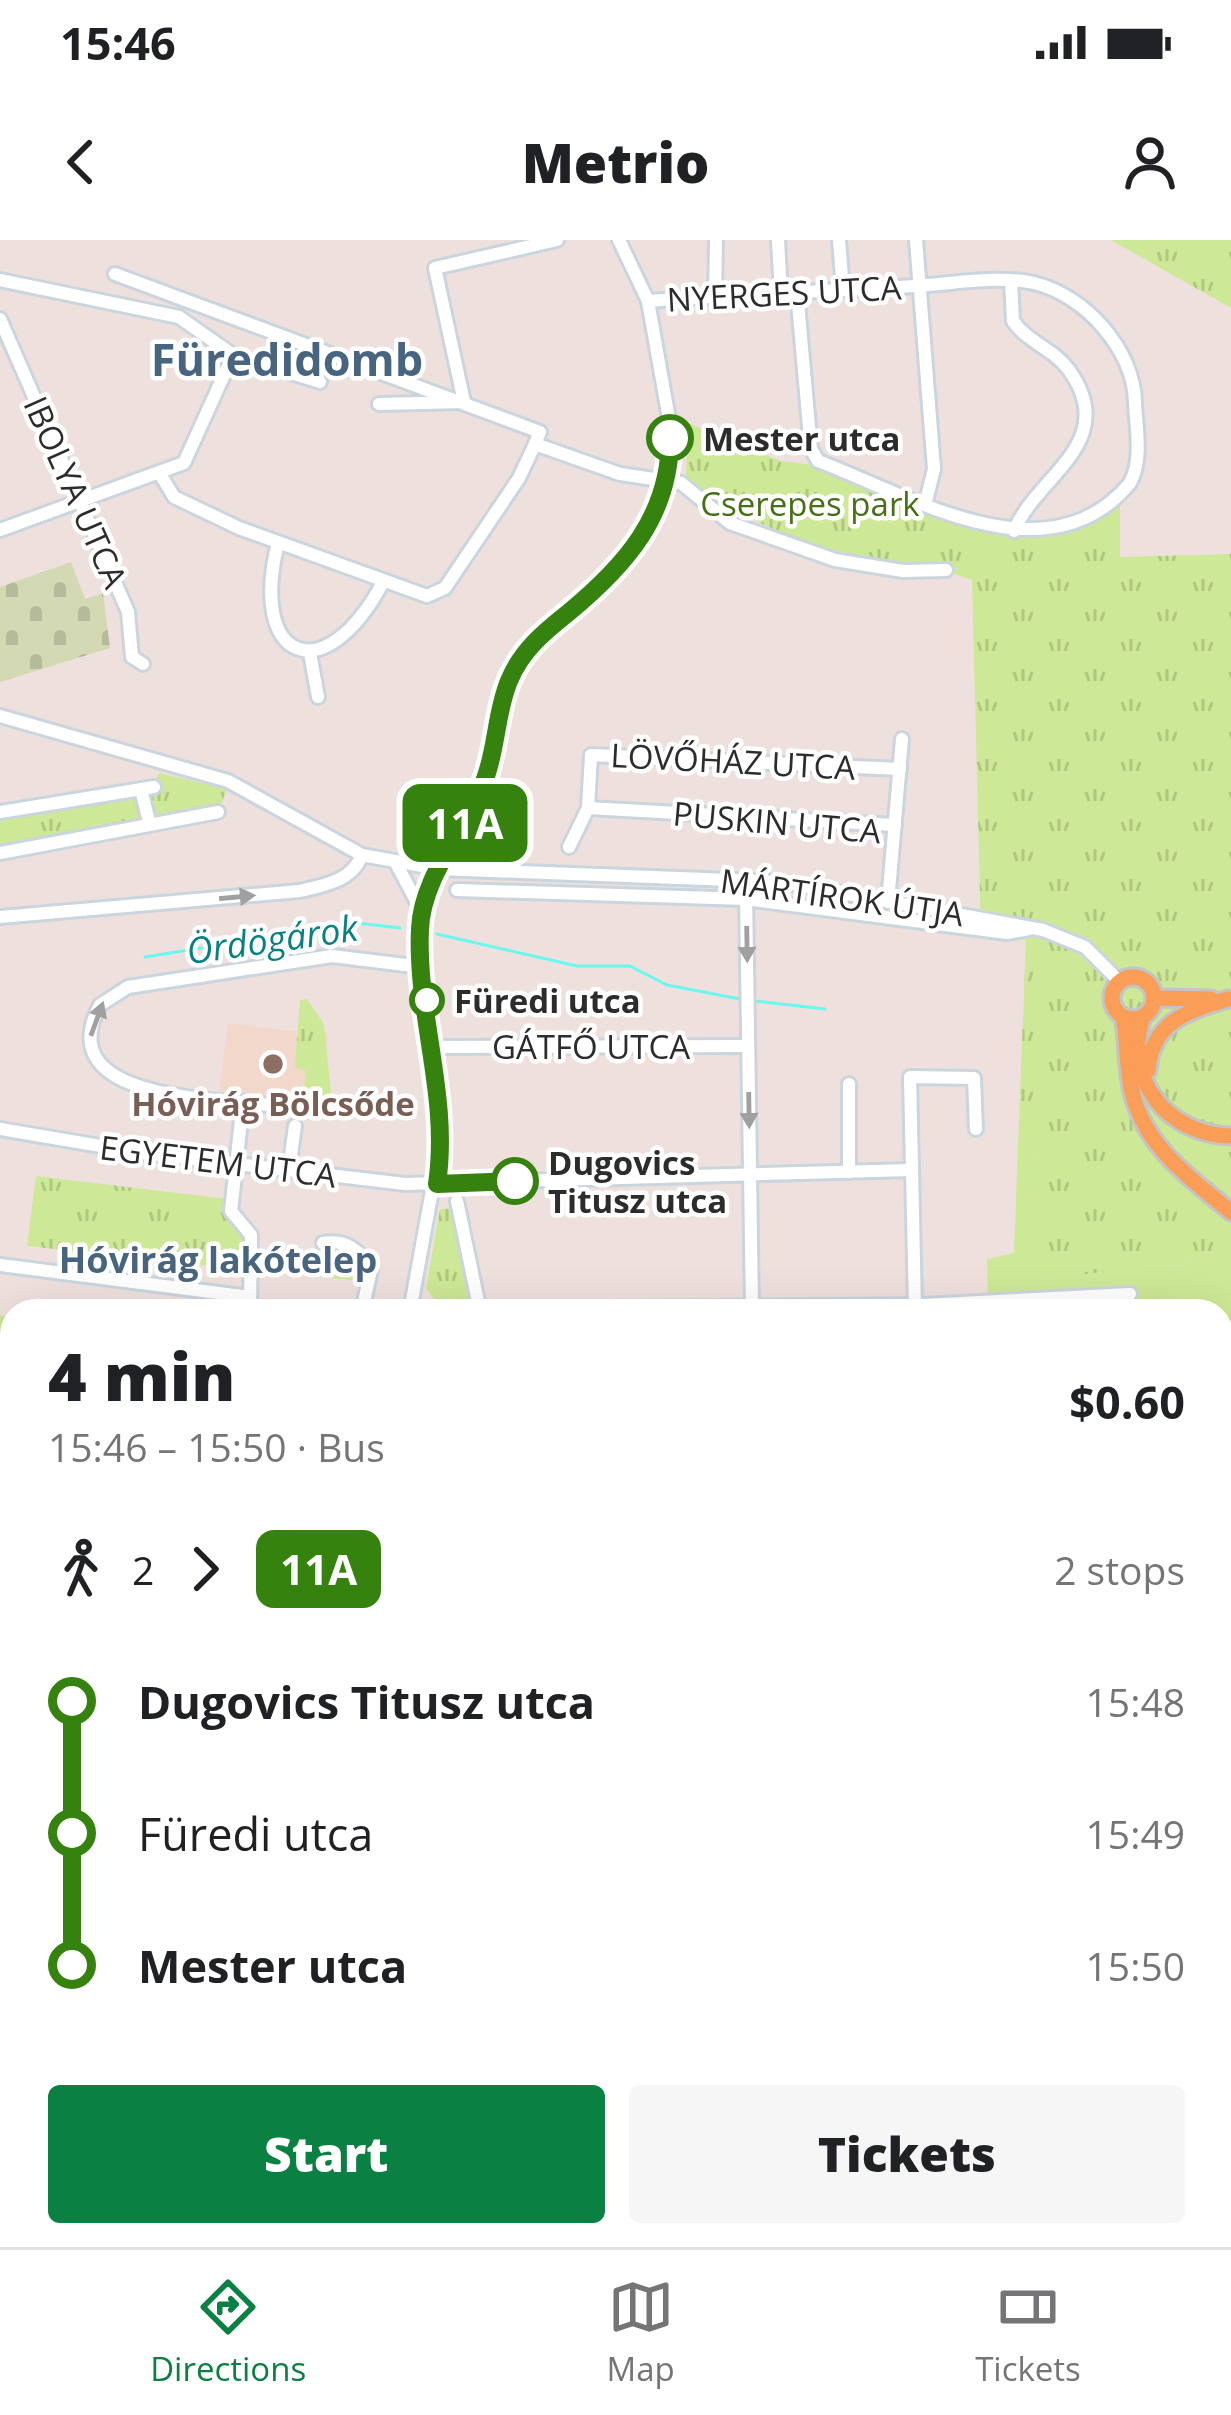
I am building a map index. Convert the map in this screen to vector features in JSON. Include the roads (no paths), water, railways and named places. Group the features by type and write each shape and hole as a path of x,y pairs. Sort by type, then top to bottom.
{"main road":[{"path":"1154,998 1142,978 1119,981 1112,1003 1123,1017 1131,1088 1146,1127 1172,1162 1231,1213"},
{"path":"1154,998 1229,999"},
{"path":"1154,998 1143,1017 1140,1061 1148,1090 1166,1113 1188,1128 1231,1136"},
{"path":"1148,1090 1150,1052 1162,1030 1189,1010 1229,999"},
{"path":"1123,1017 1143,1017"}],"street":[{"path":"464,402 435,268 481,247 557,240"},
{"path":"412,1299 437,1184 443,1125 419,941 421,917 439,869 471,811 519,660 631,554 652,521 666,482 669,419 648,301 619,240"},
{"path":"715,296 716,240"},
{"path":"778,240 781,293"},
{"path":"839,240 843,290"},
{"path":"916,240 934,469 926,501"},
{"path":"115,274 540,432 519,478 441,592 423,596 278,543 174,497 160,474"},
{"path":"0,280 179,317 233,355 320,382"},
{"path":"797,292 811,449 818,461 1014,530 1037,532 1067,524 1103,508 1126,488 1137,461 1131,372 1099,324 1040,284 1010,281 1013,321 1073,375 1084,424 1070,461 1025,503 1014,530"},
{"name":"NYERGES UTCA","path":"648,301 1010,281"},
{"name":"IBOLYA UTCA","path":"0,319 128,612 132,657 143,664"},
{"path":"0,530 160,474 190,456 233,355"},
{"path":"379,404 464,402"},
{"path":"535,444 607,471 684,484 730,523 801,549 903,571 946,569"},
{"path":"278,543 271,574 278,628 286,643 310,653 340,640 383,581"},
{"path":"310,653 318,698"},
{"name":"MÁRTÍROK ÚTJA","path":"0,716 242,786 362,855 397,864 746,878 1033,928 1085,947 1119,981"},
{"name":"LÖVŐHÁZ UTCA","path":"895,825 902,740"},
{"name":"LÖVŐHÁZ UTCA","path":"569,847 589,808 591,755 900,769"},
{"path":"0,812 147,788 149,822"},
{"name":"PUSKIN UTCA","path":"589,808 895,825 888,902"},
{"path":"471,811 477,849 500,871"},
{"path":"0,853 218,812"},
{"path":"0,917 300,891 345,877 357,869 362,855"},
{"path":"397,864 421,917"},
{"path":"746,878 752,1299"},
{"path":"457,890 746,899 1007,933 1033,928"},
{"path":"280,1106 150,1090 103,1068 90,1042 94,1015 106,999 128,987 332,956 422,967"},
{"name":"GÁTFŐ UTCA","path":"433,1047 748,1046"},
{"path":"915,1299 910,1077 974,1078 976,1129"},
{"path":"849,1084 849,1172"},
{"path":"243,1102 231,1211 251,1235 250,1299"},
{"path":"289,1169 295,1126"},
{"name":"EGYETEM UTCA","path":"0,1129 236,1164 437,1184"},
{"path":"437,1184 911,1170"},
{"path":"405,1184 422,1199 428,1223"},
{"path":"457,1201 478,1299"},
{"path":"323,1243 337,1240 360,1250 371,1270 365,1299"},
{"path":"0,1265 218,1299"},
{"path":"1053,1299 1130,1294"}],"waterway":[{"name":"Ördögárok","path":"145,957 358,923 400,928"},
{"name":"Ördögárok","path":"437,934 577,966 630,966 667,985 740,999"},
{"name":"Ördögárok","path":"755,1001 825,1009"}],"place":[{"name":"Mester utca","path":"670,438"},
{"name":"Füredi utca","path":"427,1000"},
{"name":"Hóvirág Bölcsőde","path":"273,1064"},
{"name":"Dugovics Titusz utca","path":"515,1181"}],"district":[{"name":"Füredidomb","path":"287,358"},
{"name":"Hóvirág lakótelep","path":"218,1259"}],"park label":[{"name":"Cserepes park","path":"810,503"}]}
